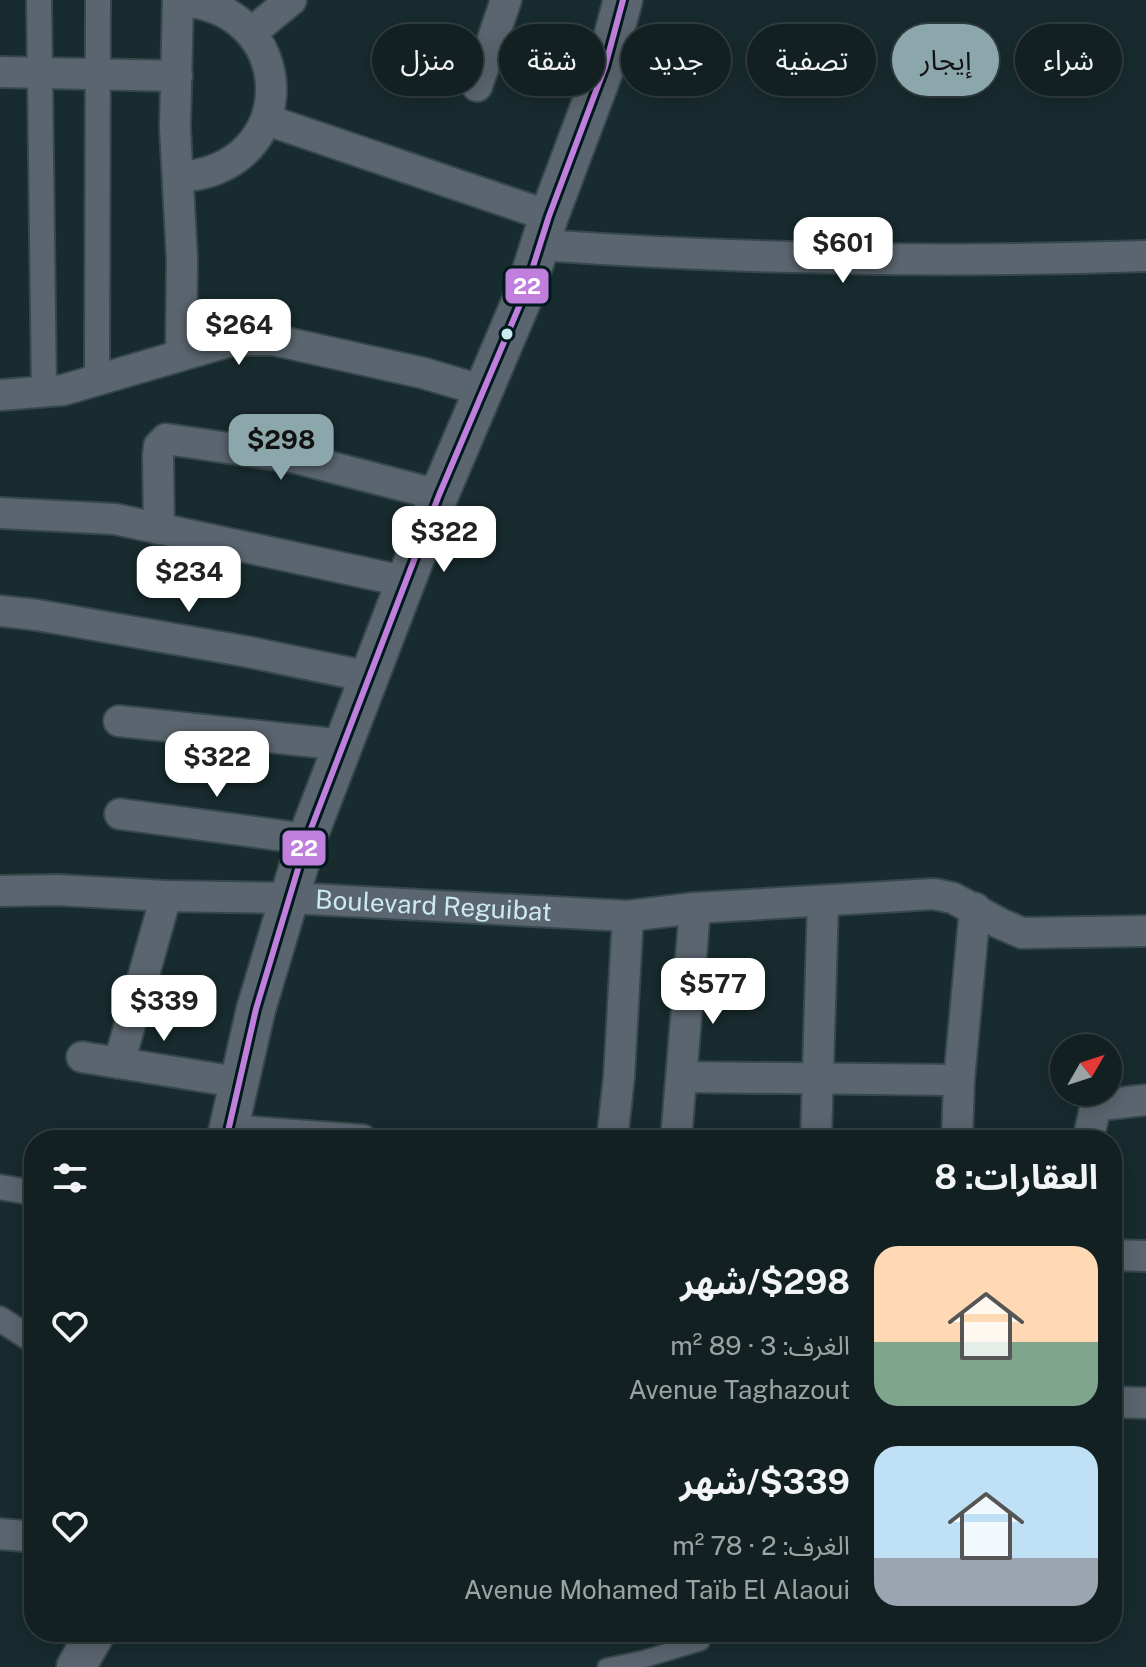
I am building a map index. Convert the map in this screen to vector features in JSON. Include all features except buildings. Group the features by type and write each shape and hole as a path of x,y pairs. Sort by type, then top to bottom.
{"street":[{"path":"39,0 44,392"},
{"path":"97,380 98,0"},
{"path":"179,177 202,175 227,165 249,149 267,120 272,87 262,49 240,21 211,5 178,0 175,128 179,177 181,354"},
{"path":"251,33 291,0"},
{"path":"483,68 506,0"},
{"path":"228,1130 256,1009 307,839 439,495 524,295 605,67 623,0"},
{"path":"0,72 177,76"},
{"path":"267,120 545,231 663,254 803,258 1146,256"},
{"path":"0,395 44,392 97,380 234,340 274,340 423,373 484,391"},
{"path":"159,529 158,456 159,446 166,439 296,458 439,495"},
{"path":"0,513 115,519 408,582"},
{"path":"0,611 235,649 370,677"},
{"path":"119,721 344,745"},
{"path":"120,814 307,839"},
{"name":"Boulevard Reguibat","path":"0,891 290,898 628,916 695,908 934,894 953,898 1022,933 1146,931"},
{"path":"119,1063 166,896"},
{"path":"816,1130 823,901"},
{"path":"677,1130 695,908"},
{"path":"957,1130 975,908"},
{"path":"613,1130 628,916"},
{"path":"82,1057 237,1082"},
{"path":"682,1077 959,1080"},
{"path":"1090,1130 1094,1113 1101,1105 1146,1100"},
{"path":"0,1187 24,1191"},
{"path":"1122,1255 1146,1256"},
{"path":"0,1319 24,1335"},
{"path":"1122,1402 1146,1403"},
{"path":"0,1534 24,1536"},
{"path":"76,1667 90,1642"}],"lane":[{"path":"606,1667 701,1642"}],"transit line":[{"name":"22","path":"228,1130 256,1009 307,839 439,495 524,295 549,216 605,67 623,0"}]}
